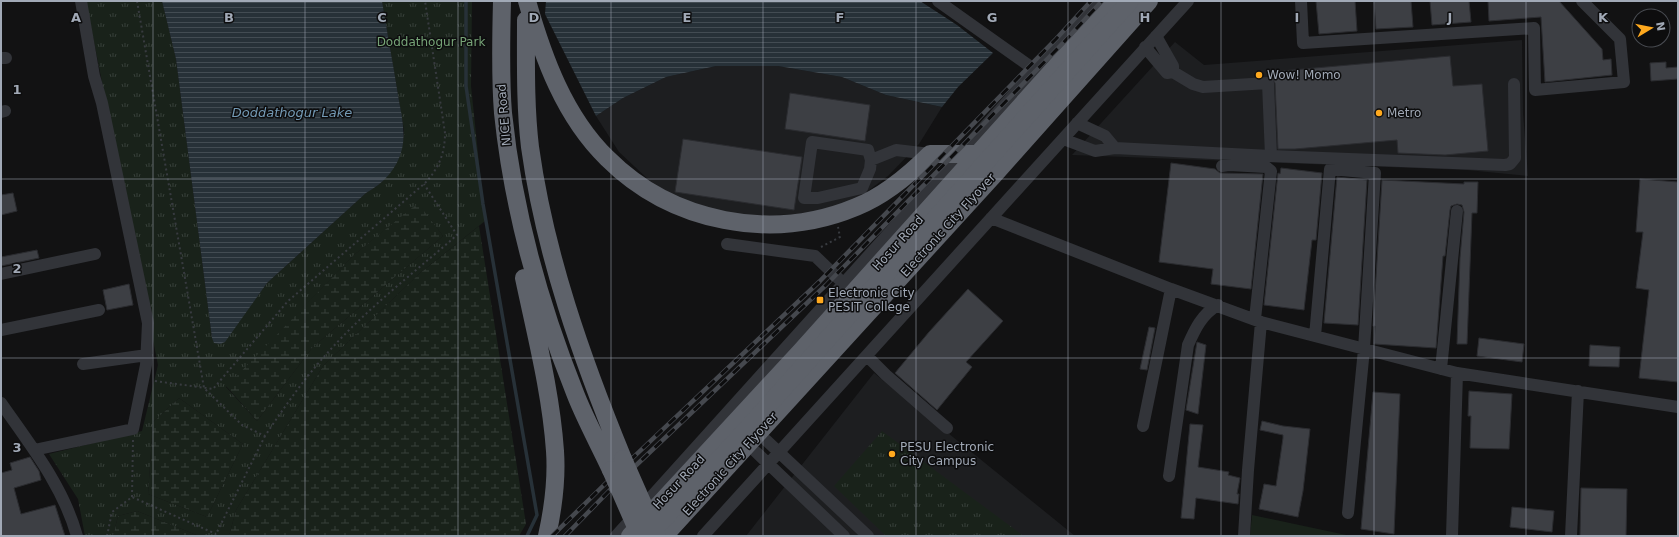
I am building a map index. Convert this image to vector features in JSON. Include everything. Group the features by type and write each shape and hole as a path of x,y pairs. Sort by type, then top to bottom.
{"highway":[{"name":"NICE Road","path":"502,1 500,70 503,111 507,149 522,228"},
{"path":"527,1 540,47 553,76 565,100 590,139 607,158 630,178 654,194 683,208 707,216 759,225 787,225 820,219 858,207 894,186 930,154 978,154"},
{"path":"527,1 526,72 530,145 544,224 575,334 594,388 640,536"},
{"name":"Hosur Road","path":"630,536 812,339 1116,1"},
{"name":"Electronic City Flyover","path":"648,536 746,430 1130,1"},
{"name":"Electronic City Flyover","path":"664,536 994,175 1149,1"},
{"path":"680,536 1159,1"},
{"path":"522,228 534,276 575,395 617,464 657,536"},
{"path":"522,228 521,263 543,370 555,452 554,493 547,536"}],"street":[{"path":"34,450 133,429 145,379 148,323 102,103 94,76 81,1"},
{"path":"938,1 954,6 1035,70"},
{"name":"Hosur Road","path":"616,536 843,282 1098,1"},
{"path":"703,536 769,466 779,453 1188,1"},
{"path":"1301,1 1304,43 1534,28 1535,90 1624,82 1620,39 1582,1"},
{"path":"1156,36 1173,66 1173,72"},
{"path":"1145,47 1167,73 1173,72 1193,84 1203,87 1268,83 1271,156"},
{"path":"1062,139 1095,151 1115,148 1505,165 1510,164 1515,158 1514,84"},
{"path":"1077,123 1105,136 1115,148"},
{"path":"812,142 868,150 871,160 870,169 862,188 818,198 804,198 812,142"},
{"path":"871,160 896,150 930,154"},
{"path":"1222,166 1266,166 1270,171 1258,320 1244,536"},
{"path":"1315,336 1330,169 1333,168 1376,173 1365,343 1348,513"},
{"path":"1441,369 1457,211"},
{"path":"992,218 1171,289 1258,320 1315,336 1365,343 1457,373 1678,407"},
{"path":"727,244 815,256 843,282"},
{"path":"1,274 95,254"},
{"path":"1143,426 1171,289"},
{"path":"1169,476 1188,345 1194,331 1205,314 1218,305"},
{"path":"1,330 99,310"},
{"path":"83,364 147,355"},
{"path":"867,356 886,375 947,428"},
{"path":"1452,536 1457,373"},
{"path":"1571,536 1578,392"},
{"path":"1,404 47,469 72,519 77,536"},
{"path":"1,424 14,422"},
{"path":"761,446 779,453 868,536"},
{"path":"761,446 769,466 844,536"}],"path":[{"path":"137,1 204,388 242,425 265,436"},
{"path":"145,379 213,389 288,301 424,184 437,169 445,142 425,1"},
{"path":"132,497 215,535 265,436 296,391 331,349 373,308 457,235 424,184"},
{"path":"815,256 821,247 840,237 838,227"},
{"path":"132,497 133,429"},
{"path":"107,536 112,512 132,497"}],"shaded area":[{"path":"1522,40 1523,113 1528,176 1467,170 1072,155 1175,42 1204,65"},
{"path":"716,66 778,66 842,77 886,95 942,107 919,144 888,176 860,197 819,213 737,217 676,197 650,181 619,152 596,116 623,98 666,77"},
{"name":"PESU Electronic City Campus","path":"874,373 1075,536 746,536"}],"green space":[{"name":"Doddathogur Park","path":"86,1 162,1 176,59 212,338 226,339 267,283 366,193 382,181 389,174 398,159 404,130 382,1 472,1 471,86 485,221 420,273 323,366 236,510 229,536 199,536 137,511 118,516 113,536 85,536 78,499 49,454 142,431 158,365","holes":["418,203 443,236 312,348 257,421 226,387 354,255","179,398 243,444 207,517 148,494 153,422"]},
{"path":"418,202 443,236 312,348 257,421 226,386 354,255"},
{"path":"479,226 526,524 519,536 229,536 236,510 323,366 420,273"},
{"path":"179,398 243,444 207,517 148,494 153,422"},
{"path":"882,431 1023,536 886,536 834,486"},
{"path":"137,511 199,536 113,536 118,516"},
{"path":"1252,515 1351,536 1250,536"}],"water":[{"name":"Doddathogur Lake","path":"162,1 382,1 402,115 402,149 397,163 389,175 379,185 366,193 267,283 225,342 220,344 214,343 212,338 176,59"},
{"path":"546,1 920,1 957,25 993,53 958,87 942,107 886,95 842,77 778,66 716,66 666,77 623,98 596,116 545,14"}],"building":[{"path":"1316,1 1355,1 1357,31 1319,34"},
{"path":"1374,1 1411,1 1413,27 1376,29"},
{"path":"1430,1 1469,1 1471,22 1432,25"},
{"path":"1488,1 1559,1 1602,49 1603,60 1611,59 1612,75 1545,82 1541,17 1489,21"},
{"name":"Metro","path":"1450,56 1453,86 1482,84 1488,151 1445,155 1398,153 1397,140 1295,149 1278,149 1275,83 1270,76 1270,72"},
{"path":"1666,62 1666,68 1678,67 1678,79 1651,81 1650,63"},
{"path":"790,93 870,105 865,141 785,129"},
{"path":"683,139 802,157 794,210 675,192"},
{"path":"1171,163 1215,169 1220,173 1263,174 1251,289 1211,284 1213,269 1159,262"},
{"path":"1281,168 1322,173 1316,240 1312,240 1304,310 1264,305 1278,173 1280,174"},
{"path":"1337,177 1367,180 1358,325 1324,323"},
{"path":"1640,179 1678,182 1678,382 1639,378 1649,290 1636,288 1643,232 1636,232"},
{"path":"1382,180 1464,184 1464,182 1478,182 1477,213 1472,213 1467,344 1457,344 1460,258 1464,212 1462,205 1457,204 1451,206 1445,256 1443,256 1436,348 1374,344 1375,326 1373,326"},
{"path":"13,193 17,211 1,215 1,195"},
{"path":"37,250 39,258 1,266 1,257"},
{"path":"129,284 133,305 107,310 103,290"},
{"path":"968,289 1003,321 966,362 972,367 937,410 895,373 929,332"},
{"path":"1149,327 1155,328 1147,370 1140,369"},
{"path":"1479,338 1524,344 1522,362 1477,356"},
{"path":"1197,342 1206,345 1198,414 1186,410"},
{"path":"1590,345 1620,347 1619,367 1589,366"},
{"path":"1469,391 1512,394 1509,449 1470,448 1471,416 1468,416"},
{"path":"1373,392 1400,394 1394,534 1361,529"},
{"path":"1262,421 1283,426 1310,429 1303,491 1298,517 1259,509 1264,484 1276,486 1283,438 1283,435 1260,430"},
{"path":"1190,424 1203,425 1198,467 1229,472 1228,475 1240,478 1237,494 1239,494 1238,504 1196,498 1194,519 1181,518"},
{"path":"30,457 39,471 41,480 14,488 21,514 55,505 65,536 1,536 1,473 12,470 10,463"},
{"path":"1581,488 1627,489 1626,536 1580,536"},
{"path":"1512,507 1554,511 1552,532 1510,527"}],"waterway":[{"path":"466,1 466,86 483,204 537,515 527,536"}],"railway":[{"path":"552,536 820,281 1056,39 1091,1"},
{"path":"565,536 609,491 826,285 1063,43 1102,1"}],"place":[{"name":"Wow! Momo","path":"1259,75"},
{"name":"Metro","path":"1379,113"},
{"name":"Electronic City PESIT College","path":"820,300"},
{"name":"PESU Electronic City Campus","path":"892,454"}]}
